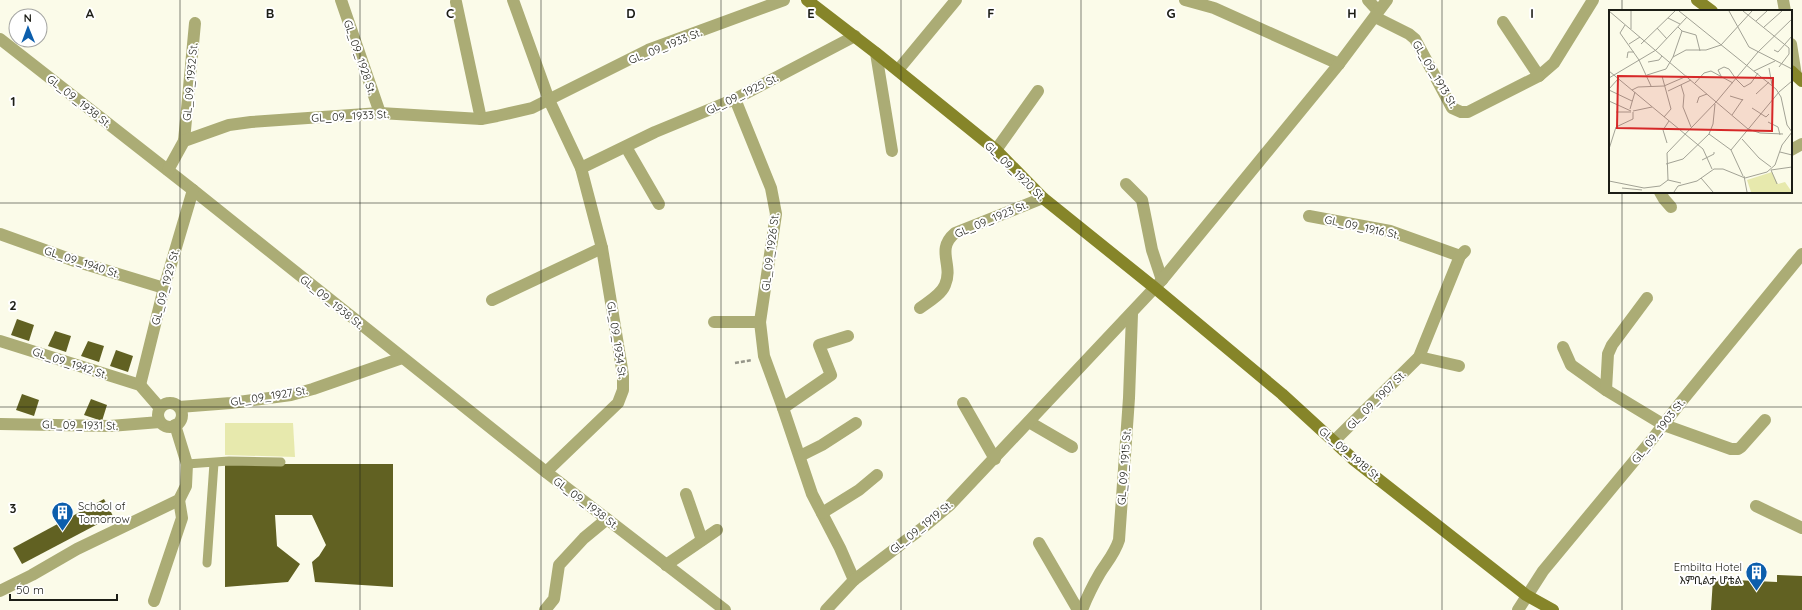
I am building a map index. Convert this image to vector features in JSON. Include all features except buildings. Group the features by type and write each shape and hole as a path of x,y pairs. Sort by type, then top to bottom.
{"main road":[{"name":"GL_09_1920 St.","path":"807,0 898,70 996,150 1043,198 1159,284"},
{"name":"GL_09_1918 St.","path":"1159,284 1282,394 1333,442 1526,595 1552,610"}],"street":[{"name":"GL_09_1928 St.","path":"341,0 380,113"},
{"path":"513,0 549,100"},
{"name":"GL_09_1933 St.","path":"184,141 229,125 380,113 481,119 532,108 581,82 648,50 784,0"},
{"path":"898,70 956,0"},
{"path":"1185,0 1211,4 1339,64"},
{"path":"1368,0 1377,14"},
{"name":"GL_09_1919 St.","path":"826,610 854,580 941,513 995,459 1132,314 1159,284 1339,64 1387,0"},
{"name":"GL_09_1913 St.","path":"1377,14 1415,39 1455,110 1468,112 1539,76 1554,63 1593,0"},
{"path":"1783,0 1785,10"},
{"path":"456,2 481,119"},
{"path":"1503,22 1539,76"},
{"name":"GL_09_1932 St.","path":"184,141 196,23"},
{"name":"GL_09_1925 St.","path":"581,168 655,132 735,99 855,36"},
{"name":"GL_09_1938 St.","path":"0,39 168,170 546,472 725,610"},
{"path":"1792,50 1796,76"},
{"path":"876,53 892,151"},
{"path":"996,150 1038,91"},
{"name":"GL_09_1926 St.","path":"735,99 771,188 776,214 760,322 764,356 812,494 854,580"},
{"name":"GL_09_1934 St.","path":"546,472 618,403 623,390 623,375 602,248 581,168 549,100"},
{"path":"168,170 184,141"},
{"path":"1792,149 1802,144"},
{"path":"626,147 659,204"},
{"path":"1126,184 1142,200 1159,284"},
{"name":"GL_09_1929 St.","path":"140,385 164,288 193,190"},
{"path":"1661,193 1671,207"},
{"name":"GL_09_1923 St.","path":"920,308 940,292 945,285 947,275 945,246 949,238 955,233 1043,198"},
{"name":"GL_09_1916 St.","path":"1309,216 1390,231 1462,254"},
{"name":"GL_09_1940 St.","path":"0,234 75,261 164,288"},
{"path":"492,300 602,248"},
{"name":"GL_09_1907 St.","path":"1333,442 1419,357 1462,254"},
{"name":"GL_09_1903 St.","path":"1518,610 1526,595 1543,571 1802,254"},
{"path":"1606,390 1608,354 1612,345 1647,298"},
{"name":"GL_09_1915 St.","path":"1082,610 1087,596 1100,572 1114,554 1119,540 1129,398 1132,314"},
{"path":"714,322 760,322"},
{"path":"783,408 831,375 819,346 848,336"},
{"name":"GL_09_1942 St.","path":"0,341 140,385"},
{"path":"1563,347 1571,365 1606,390 1664,424 1735,450 1741,447 1765,420"},
{"path":"1419,357 1459,366"},
{"name":"GL_09_1927 St.","path":"179,408 292,395 402,358"},
{"path":"140,385 160,408"},
{"path":"170,403 179,408 181,412 181,418 175,426 164,426 160,422 158,412 164,404 170,403"},
{"path":"963,403 995,459"},
{"name":"GL_09_1931 St.","path":"0,424 110,426 160,422"},
{"path":"1029,422 1072,447"},
{"path":"800,456 822,445 856,423"},
{"path":"154,601 182,518 179,500 186,486 187,464 175,426"},
{"path":"822,513 859,490 877,475"},
{"path":"686,494 702,540"},
{"path":"0,591 32,575 77,549 179,500"},
{"path":"1756,506 1802,528"},
{"path":"545,610 554,599 559,566 584,538 607,519"},
{"path":"666,564 717,530"},
{"path":"1039,543 1078,610"}],"lane":[{"path":"187,464 281,462"},
{"path":"207,563 214,463"}],"path":[{"path":"735,363 764,356"}],"green space":[{"path":"225,423 293,423 295,457 225,455"}],"place":[{"name":"School of Tomorrow","path":"63,532"},
{"name":"Embilta Hotel እምቢልታ ሆቴል","path":"1757,592"}]}
